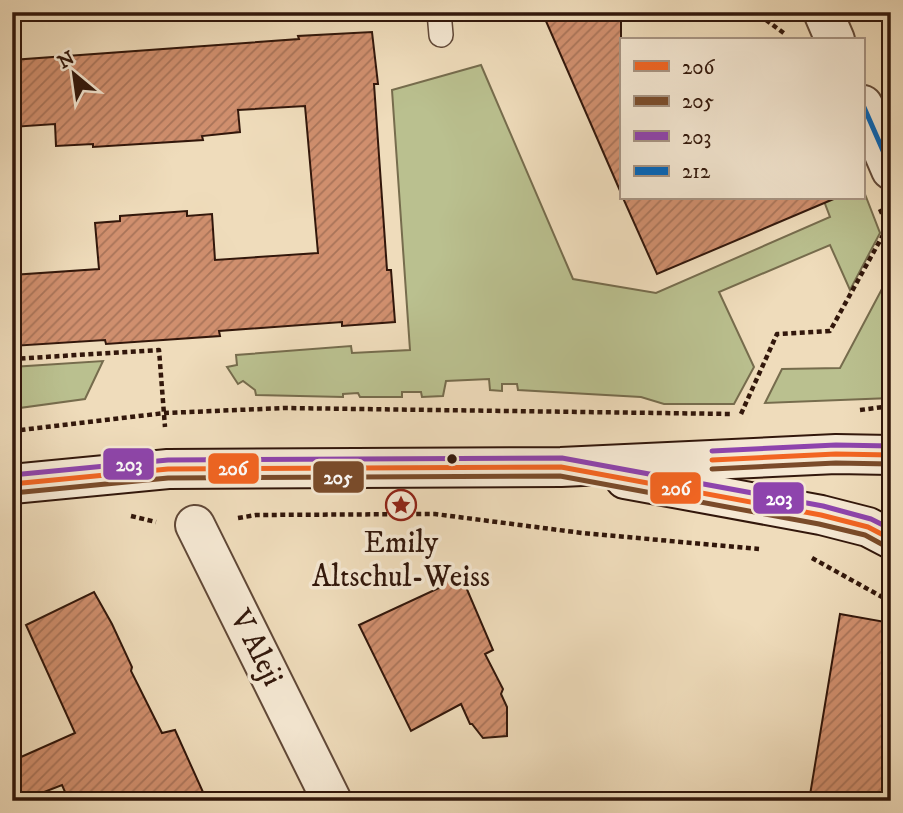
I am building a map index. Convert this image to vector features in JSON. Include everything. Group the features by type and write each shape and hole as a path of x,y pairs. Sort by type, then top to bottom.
{"main road":[{"path":"823,12 834,38"},
{"path":"864,107 891,170"},
{"path":"12,484 168,469 561,467 836,454 891,455"},
{"path":"561,467 821,515 867,527 891,539"},
{"name":"V Aleji","path":"195,525 325,785"}],"lane":[{"path":"439,12 441,35"}],"path":[{"path":"762,12 766,20 791,38"},
{"path":"12,431 165,414 285,408 741,414 777,334 831,331 888,226"},
{"path":"12,359 159,351 165,414"},
{"path":"857,410 891,406"},
{"path":"195,525 256,515 435,514 582,533 767,550"},
{"path":"801,556 811,558 891,602"}],"green space":[{"path":"481,65 573,279 656,293 830,217 824,201 864,200 864,192 880,233 850,290 830,245 719,292 754,367 734,404 664,404 641,397 518,390 517,384 502,384 502,391 490,390 489,379 446,381 443,396 422,397 421,392 402,392 402,397 360,397 358,393 343,394 343,397 256,395 255,390 243,381 238,384 227,367 237,365 236,355 351,346 352,353 410,350 392,90"},
{"path":"891,272 891,398 765,403 782,369 840,368"},
{"path":"103,361 85,399 12,409 12,367"}],"building":[{"path":"542,12 621,12 620,191"},
{"path":"372,32 378,84 374,84 387,270 391,270 395,322 342,326 342,322 219,331 220,336 106,344 105,340 12,346 12,275 99,269 95,223 120,221 120,216 187,211 187,216 212,214 215,260 318,253 305,106 238,110 240,132 202,136 203,140 93,147 93,144 56,146 55,124 12,127 12,60"},
{"path":"624,200 831,200 657,274"},
{"path":"444,577 466,587 493,650 485,654 503,689 501,694 507,707 507,736 483,738 470,724 461,704 411,731 359,625 439,588"},
{"path":"94,592 112,624 132,667 131,671 162,733 175,730 207,801 69,801 62,785 21,801 12,801 12,761 75,733 26,625"},
{"path":"840,614 891,623 891,770 886,801 809,801"}],"transit line":[{"name":"212","path":"864,107 891,169"},
{"name":"203","path":"712,451 836,445 891,446"},
{"name":"206","path":"712,460 836,454 891,455"},
{"name":"203","path":"12,475 168,460 562,458 823,506 871,519 891,529"},
{"name":"205","path":"712,469 836,463 891,464"},
{"name":"206","path":"12,484 168,469 561,467 821,515 868,527 891,539"},
{"name":"205","path":"13,493 168,478 560,476 819,524 865,535 887,547"}],"place":[{"name":"Emily Altschul-Weiss","path":"401,505"}]}
